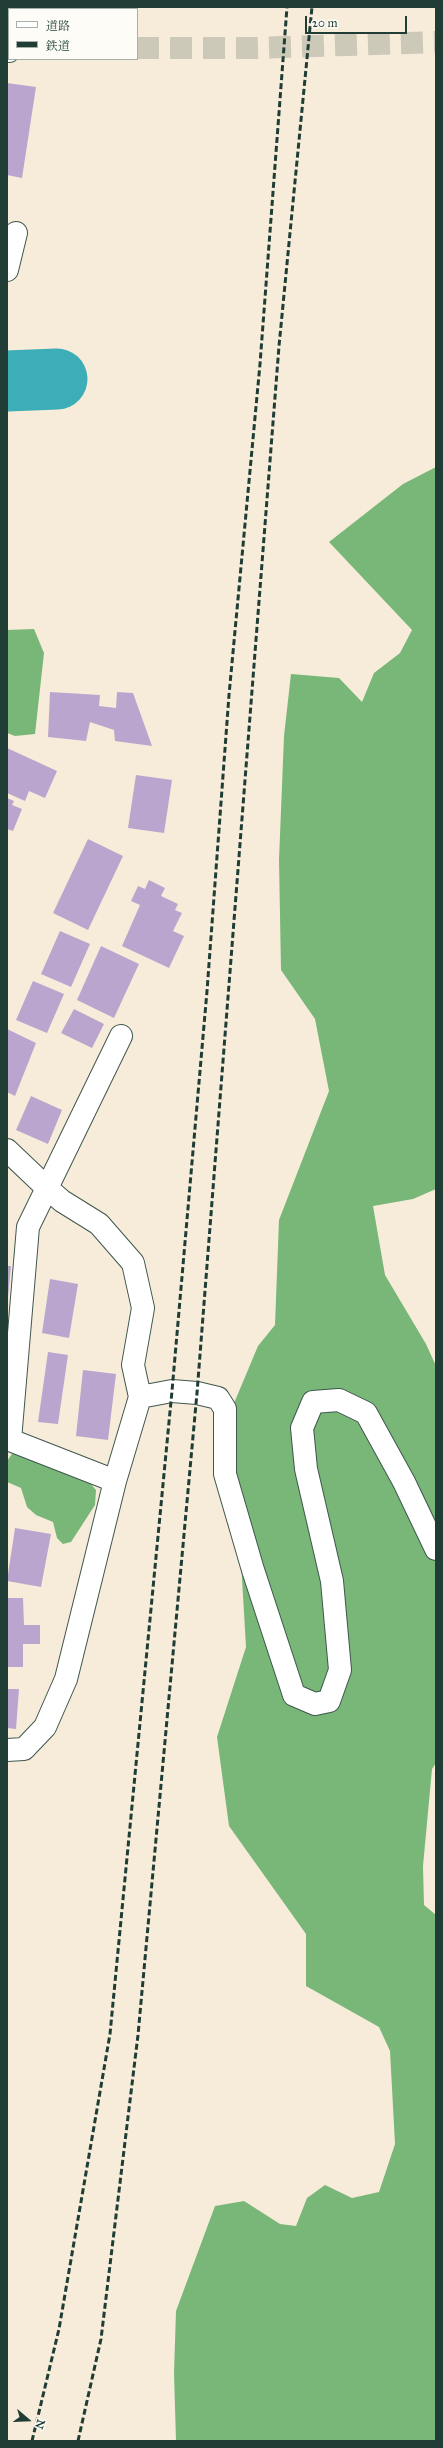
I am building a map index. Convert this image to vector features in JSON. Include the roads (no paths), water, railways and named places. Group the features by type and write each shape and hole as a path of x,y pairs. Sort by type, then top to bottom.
{"street":[{"path":"7,270 16,233"},
{"path":"115,1482 10,1440 28,1227 121,1036"},
{"path":"7,1150 62,1201 98,1224 133,1263 144,1308 133,1365 140,1397 115,1482 66,1679 45,1727 24,1749 7,1750"},
{"path":"140,1397 172,1391 197,1393 218,1398 225,1409 225,1474 260,1592 294,1695 315,1704 329,1701 340,1670 332,1581 306,1469 302,1428 313,1402 339,1400 366,1413 404,1482 436,1549"}],"waterway":[{"path":"7,381 57,379"}],"tunnel":[{"path":"138,48 256,48 436,42"}],"railway":[{"path":"32,2441 59,2329 110,2034 172,1391 207,991 229,695 260,364 287,7"},
{"path":"78,2441 101,2339 138,2035 197,1393 279,346 312,7"}]}
